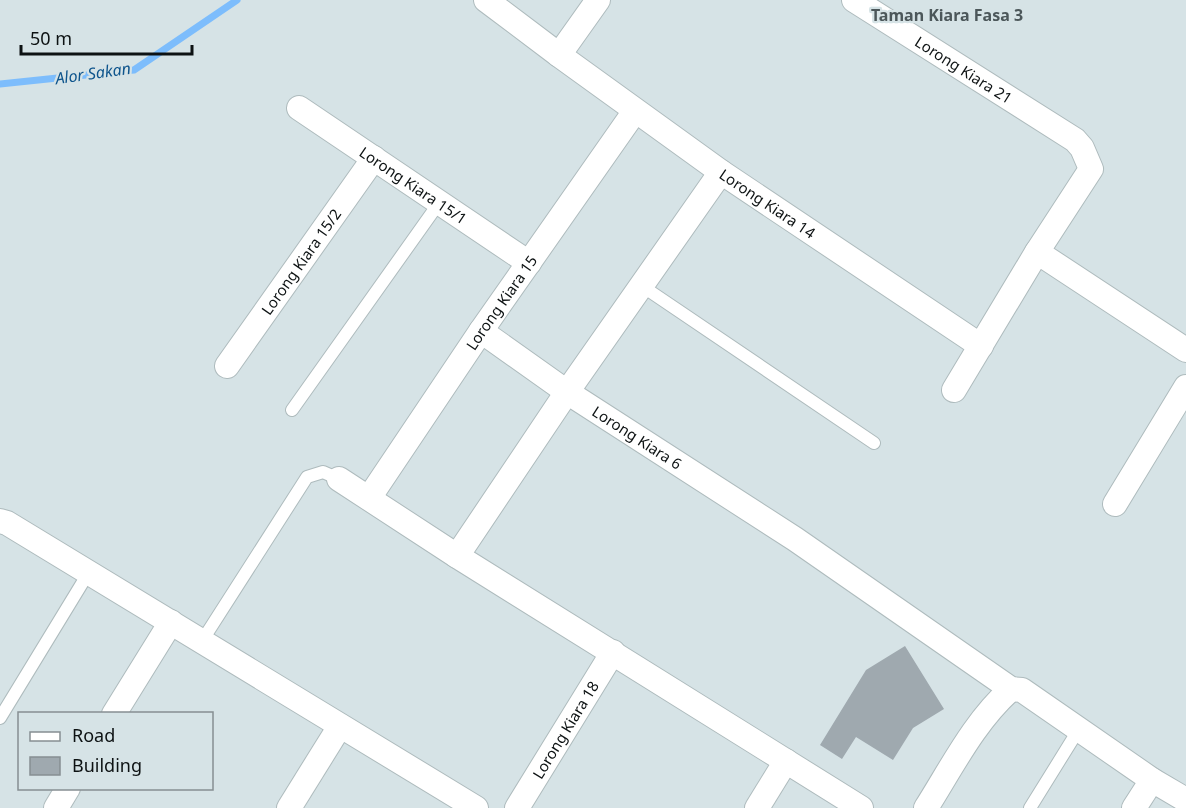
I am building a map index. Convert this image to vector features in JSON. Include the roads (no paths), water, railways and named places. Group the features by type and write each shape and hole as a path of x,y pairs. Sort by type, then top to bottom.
{"street":[{"name":"Lorong Kiara 14","path":"486,0 721,172 981,346"},
{"path":"559,55 597,0"},
{"name":"Lorong Kiara 21","path":"854,0 1075,140 1082,148 1091,169 1037,252"},
{"name":"Lorong Kiara 15/1","path":"299,108 529,263"},
{"name":"Lorong Kiara 15","path":"369,498 481,331 635,111"},
{"name":"Lorong Kiara 15/2","path":"227,366 374,158"},
{"path":"457,556 567,392 721,172"},
{"path":"954,390 1037,252 1186,350"},
{"name":"Lorong Kiara 6","path":"481,331 567,392 795,539 1011,689 1022,690 1186,801"},
{"path":"1115,504 1186,387"},
{"path":"339,479 457,556 861,808"},
{"path":"0,521 89,572 476,808"},
{"path":"115,712 171,622"},
{"name":"Lorong Kiara 18","path":"517,808 613,652"},
{"path":"926,808 976,727 996,702 1011,689"},
{"path":"289,808 340,726"},
{"path":"757,808 786,761"},
{"path":"1134,808 1152,780"},
{"path":"56,808 67,790"}],"lane":[{"path":"292,410 439,203"},
{"path":"642,286 874,443"},
{"path":"202,641 307,477 323,472 339,479"},
{"path":"0,718 89,572"},
{"path":"1030,808 1079,729"}],"waterway":[{"name":"Alor Sakan","path":"0,84 134,70 237,0"}],"district":[{"name":"Taman Kiara Fasa 3","path":"947,15"}]}
